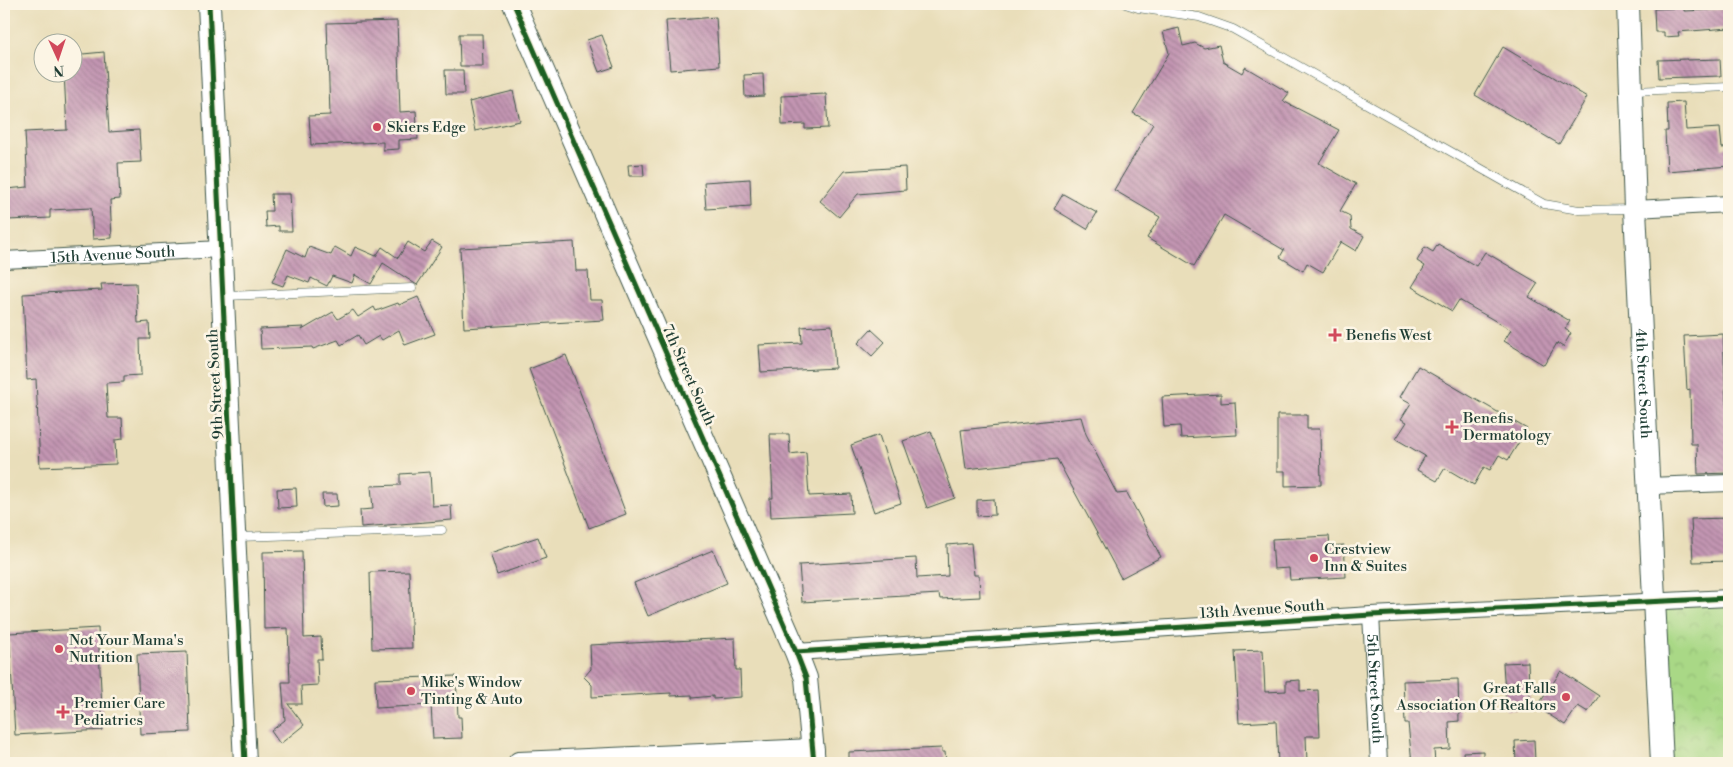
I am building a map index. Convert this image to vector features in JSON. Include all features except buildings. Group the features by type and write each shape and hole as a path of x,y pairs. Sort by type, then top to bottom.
{"street":[{"name":"9th Street South","path":"209,4 245,763"},
{"name":"7th Street South","path":"514,4 796,652 806,678 814,756"},
{"name":"4th Street South","path":"1628,4 1635,208 1662,763"},
{"path":"1635,208 1729,204"},
{"name":"15th Avenue South","path":"4,260 221,249"},
{"path":"1648,486 1729,483"},
{"name":"13th Avenue South","path":"796,652 1371,615 1729,598"},
{"name":"5th Street South","path":"1371,615 1379,763"},
{"path":"519,763 814,756"}],"lane":[{"path":"1125,4 1138,8 1200,17 1233,30 1544,204 1579,210 1635,208"},
{"path":"1632,91 1729,87"},
{"path":"224,296 412,288"},
{"path":"235,537 442,530"}],"green space":[{"path":"1729,598 1729,763 1662,763 1654,601"}],"cycle path":[{"path":"209,4 245,763"},
{"path":"514,4 796,652 806,678 814,763"},
{"path":"796,652 1371,615 1729,598"}],"place":[{"name":"Skiers Edge","path":"377,127"},
{"name":"Benefis West","path":"1335,335"},
{"name":"Benefis Dermatology","path":"1452,427"},
{"name":"Crestview Inn & Suites","path":"1314,558"},
{"name":"Not Your Mama's Nutrition","path":"59,649"},
{"name":"Mike's Window Tinting & Auto","path":"411,691"},
{"name":"Great Falls Association Of Realtors","path":"1566,697"},
{"name":"Premier Care Pediatrics","path":"63,712"}]}
